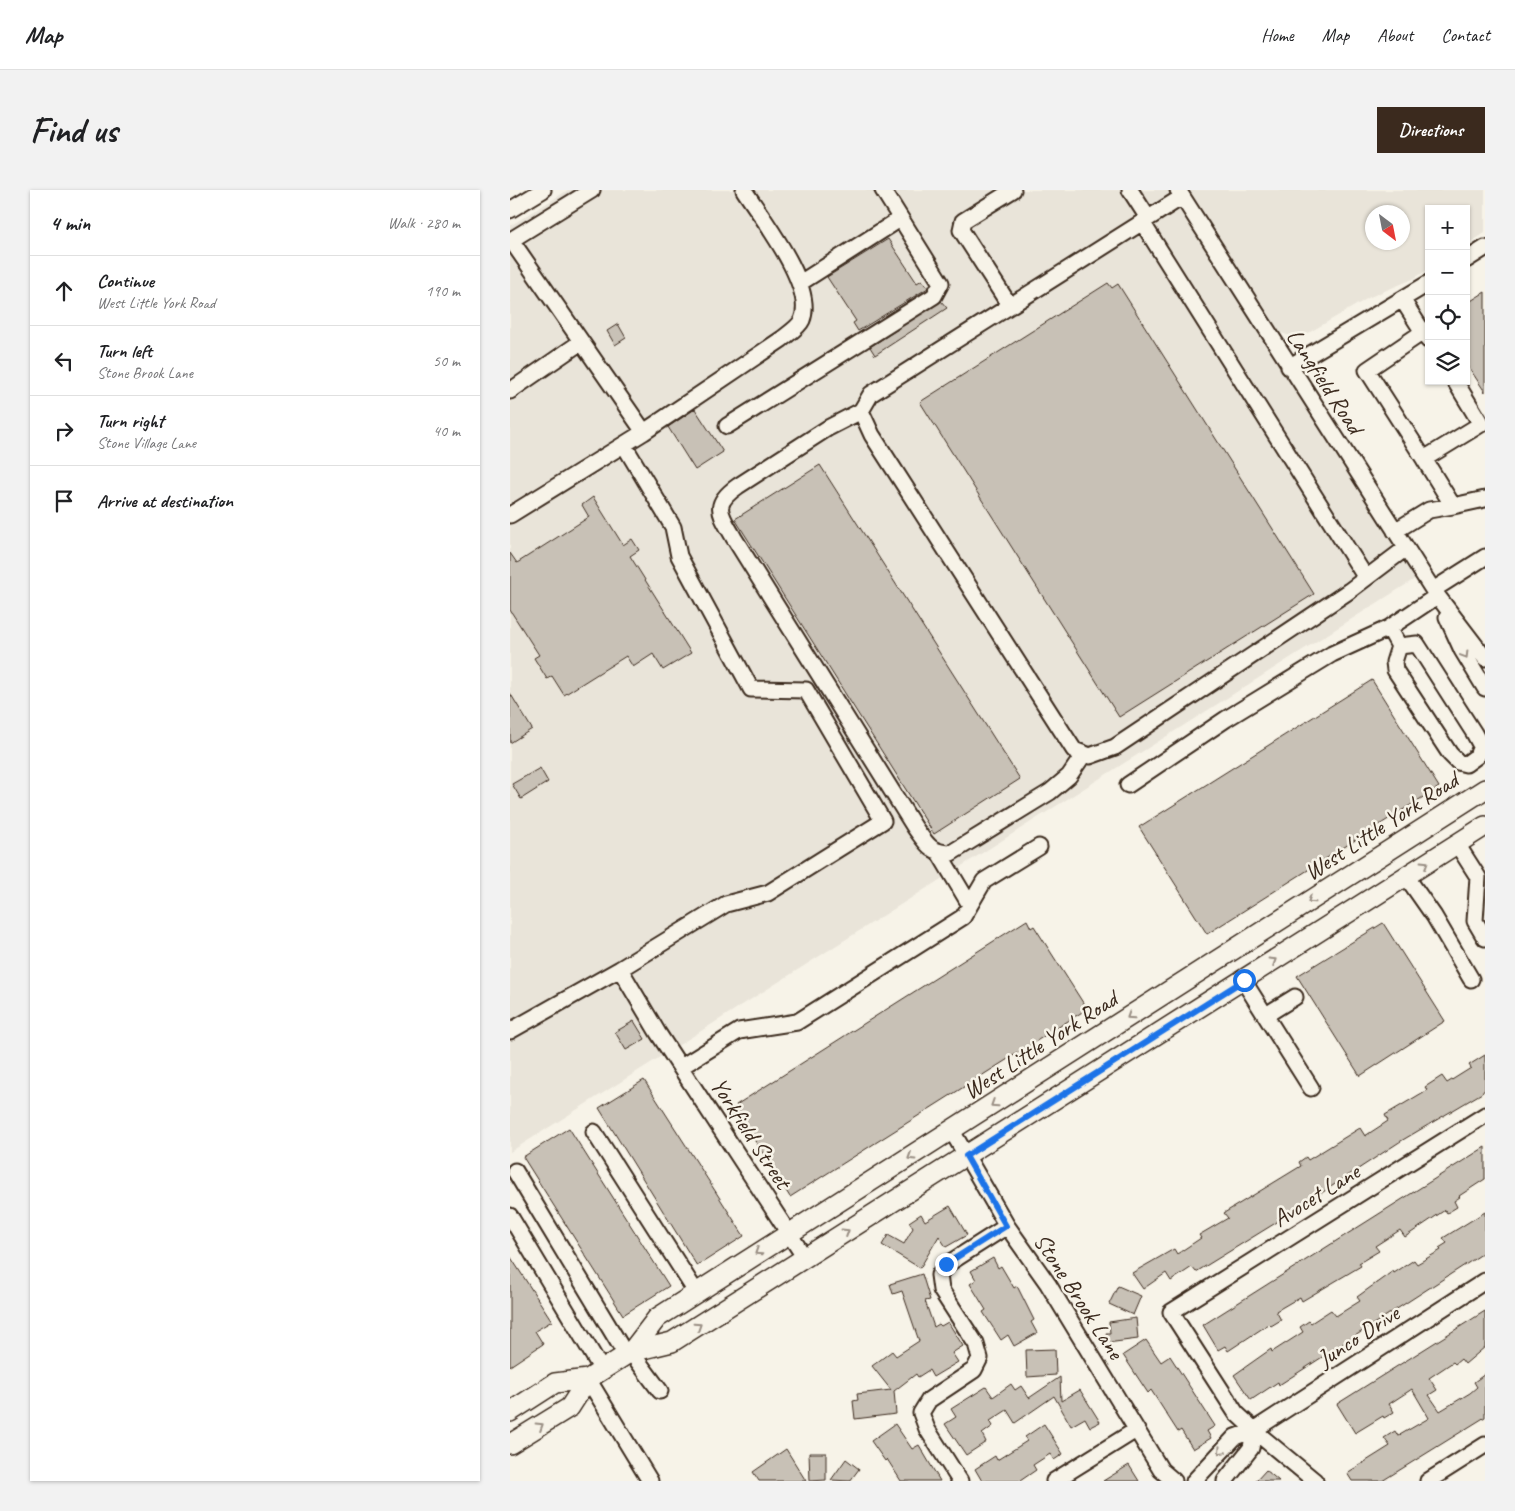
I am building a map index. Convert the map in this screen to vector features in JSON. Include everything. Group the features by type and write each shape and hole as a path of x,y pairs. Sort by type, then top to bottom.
{"main road":[{"name":"West Little York Road","path":"628,1354 657,1318 696,1292 952,1131 1485,789"},
{"name":"West Little York Road","path":"510,1444 570,1407 595,1375 628,1354 672,1342 1485,826"},
{"path":"1343,880 1360,905"},
{"path":"1158,999 1175,1023"},
{"name":"West Little York Road","path":"510,1412 554,1383 595,1375"}],"street":[{"path":"510,210 543,190"},
{"path":"592,190 511,240 644,432"},
{"path":"510,516 644,432 782,339 802,320 804,297 798,275 744,190"},
{"path":"727,426 934,296 941,283 883,190"},
{"path":"1010,306 961,230 963,221 1013,190"},
{"path":"1130,190 1145,220 1366,578"},
{"path":"970,905 939,853 929,847 915,828 721,514 720,505 724,496 828,428 861,411 871,394 1145,220 1180,194"},
{"name":"Langfield Road","path":"1180,194 1435,593 1485,658"},
{"path":"800,283 900,219"},
{"path":"1470,257 1485,248"},
{"path":"1289,367 1425,285"},
{"path":"1402,299 1425,334"},
{"path":"1425,337 1367,370 1453,506"},
{"path":"510,391 582,342"},
{"path":"1424,460 1481,424 1457,385"},
{"path":"861,411 872,435 1074,750 1090,756 1115,747 1366,578 1406,548"},
{"path":"510,1031 620,969 726,904 768,894 883,821 806,690 751,689 680,556 673,526 624,445"},
{"path":"1395,531 1429,510 1485,499"},
{"path":"1128,785 1226,719 1332,654 1389,628 1485,557"},
{"name":"Langfield Road","path":"1435,593 1462,650 1485,688"},
{"path":"1389,628 1399,646 1394,662 1395,670 1450,754 1458,762 1466,764 1477,756 1481,746 1474,733 1417,644 1399,646"},
{"path":"939,853 952,853 1050,792 1069,776 1084,754"},
{"path":"1457,844 1482,875 1480,918 1485,938"},
{"path":"681,1068 739,1030 797,1022 963,917 984,881 1039,847"},
{"path":"1406,876 1434,916 1471,979"},
{"name":"Yorkfield Street","path":"620,969 658,1033 805,1258"},
{"path":"1244,980 1311,1088"},
{"path":"1266,1015 1295,997"},
{"name":"Avocet Lane","path":"1254,1430 1236,1413 1171,1312 1485,1115"},
{"name":"Stone Brook Lane","path":"952,1131 1006,1226 1048,1284 1161,1470 1174,1481"},
{"path":"594,1132 696,1292"},
{"path":"515,1171 628,1354 660,1391"},
{"path":"510,1216 650,1481"},
{"path":"960,1481 927,1429 921,1413 929,1400 974,1370 980,1358 976,1344 942,1290 939,1275 946,1264 1006,1226"},
{"name":"Junco Drive","path":"1194,1481 1235,1437 1254,1430 1485,1281"},
{"path":"1054,1481 1136,1430"},
{"path":"1225,1481 1251,1448 1254,1430"},
{"path":"1254,1430 1315,1481"},
{"path":"1428,1481 1485,1445"}],"shaded area":[{"path":"568,190 1172,190 1418,577 510,1152 510,226"},
{"path":"1188,190 1485,190 1485,233 1470,242 1470,205 1425,205 1425,272 1413,279 1370,297 1298,339 1276,331"}],"building":[{"path":"888,239 917,283 922,280 928,288 858,331 853,323 856,321 827,277"},
{"path":"1108,283 1112,288 1118,284 1314,594 1119,717 920,402"},
{"path":"1485,292 1485,392 1470,369 1470,301"},
{"path":"941,301 947,308 875,355 870,347"},
{"path":"618,324 626,338 615,345 607,331"},
{"path":"695,409 723,452 695,470 668,427"},
{"path":"820,465 1020,779 934,834 735,519"},
{"path":"593,497 623,545 632,539 639,550 630,556 691,653 663,670 653,654 633,667 626,656 564,695 552,676 547,679 534,658 539,655 510,610 510,553 517,563 589,517 582,505"},
{"path":"1372,680 1439,787 1207,934 1139,827"},
{"path":"510,693 532,729 510,743"},
{"path":"540,768 548,782 521,799 512,784"},
{"path":"1027,920 1031,928 1034,926 1087,1009 790,1197 737,1112 739,1110 736,1105"},
{"path":"1383,923 1445,1021 1360,1076 1297,976"},
{"path":"634,1021 645,1039 626,1050 615,1032"},
{"path":"1485,1055 1485,1089 1482,1093 1401,1141 1274,1224 1196,1272 1192,1267 1171,1281 1166,1273 1143,1289 1132,1273 1174,1249 1177,1254 1201,1238 1199,1235 1228,1218 1224,1213 1301,1166 1299,1162 1306,1157 1308,1160 1360,1128 1365,1136 1388,1121 1385,1115 1427,1090 1425,1087 1442,1076 1447,1083 1471,1068 1469,1065"},
{"path":"644,1080 744,1236 697,1266 599,1108"},
{"path":"569,1128 669,1286 623,1315 523,1157"},
{"path":"1485,1147 1485,1179 1454,1201 1457,1207 1447,1213 1445,1210 1405,1237 1400,1230 1375,1246 1379,1251 1359,1263 1361,1266 1302,1301 1300,1297 1276,1311 1281,1320 1271,1326 1269,1324 1228,1351 1225,1346 1218,1350 1203,1325"},
{"path":"950,1206 967,1235 946,1247 939,1236 920,1268 882,1245 888,1235 904,1244 913,1228 909,1222 921,1214 925,1221"},
{"path":"1485,1212 1485,1252 1279,1385 1278,1382 1251,1400 1234,1375 1271,1349 1272,1352 1303,1332 1300,1327 1309,1321 1311,1323 1331,1310 1336,1316 1360,1301 1357,1297 1393,1271 1394,1273 1414,1260 1417,1264 1441,1250 1439,1248 1447,1243 1443,1238"},
{"path":"510,1256 552,1321 535,1331 543,1344 510,1366"},
{"path":"993,1258 998,1268 1001,1266 1014,1288 1017,1286 1034,1320 1031,1322 1037,1333 1014,1346 1008,1335 1001,1340 983,1312 986,1310 970,1284 976,1280 971,1271"},
{"path":"922,1274 930,1300 925,1301 934,1327 948,1322 963,1346 952,1353 958,1362 933,1377 929,1370 918,1377 916,1374 894,1391 896,1414 855,1419 853,1401 858,1400 857,1394 891,1390 872,1366 892,1351 896,1356 919,1341 902,1291 893,1294 890,1284"},
{"path":"1118,1286 1141,1296 1133,1315 1109,1304"},
{"path":"1485,1311 1485,1347 1465,1364 1461,1359 1455,1364 1453,1362 1429,1378 1437,1390 1429,1395 1440,1411 1470,1393 1477,1387 1474,1382 1485,1374 1485,1417 1382,1481 1352,1481 1347,1473 1390,1446 1384,1438 1395,1431 1398,1436 1429,1418 1412,1389 1389,1404 1394,1412 1384,1418 1383,1416 1355,1433 1337,1404"},
{"path":"1136,1318 1138,1339 1107,1343 1106,1333 1110,1333 1109,1322"},
{"path":"1146,1340 1161,1362 1170,1356 1215,1426 1207,1431 1211,1438 1193,1449 1181,1430 1178,1432 1151,1390 1148,1393 1123,1355"},
{"path":"1055,1349 1056,1375 1027,1377 1026,1350"},
{"path":"1060,1377 1061,1401 1080,1390 1100,1422 1090,1427 1085,1418 1071,1426 1054,1396 1015,1423 1007,1410 990,1421 993,1426 982,1434 986,1442 966,1455 945,1424 956,1417 951,1409 986,1387 993,1397 1011,1384 1015,1390 1021,1386 1029,1398"},
{"path":"895,1424 912,1449 919,1445 940,1481 901,1481 887,1459 885,1461 871,1441"},
{"path":"1044,1424 1063,1454 1054,1460 1050,1454 1033,1465 1036,1470 1020,1481 982,1481 975,1469 995,1456 997,1460 1027,1441 1025,1437"},
{"path":"786,1449 806,1481 759,1481 753,1472"},
{"path":"809,1453 826,1453 826,1480 810,1481"},
{"path":"846,1459 859,1469 850,1481 831,1480"},
{"path":"1129,1465 1139,1481 1103,1481"},
{"path":"1266,1470 1279,1481 1256,1481"}],"route":[{"path":"946,1264 1006,1226 966,1156 1244,980"}]}
